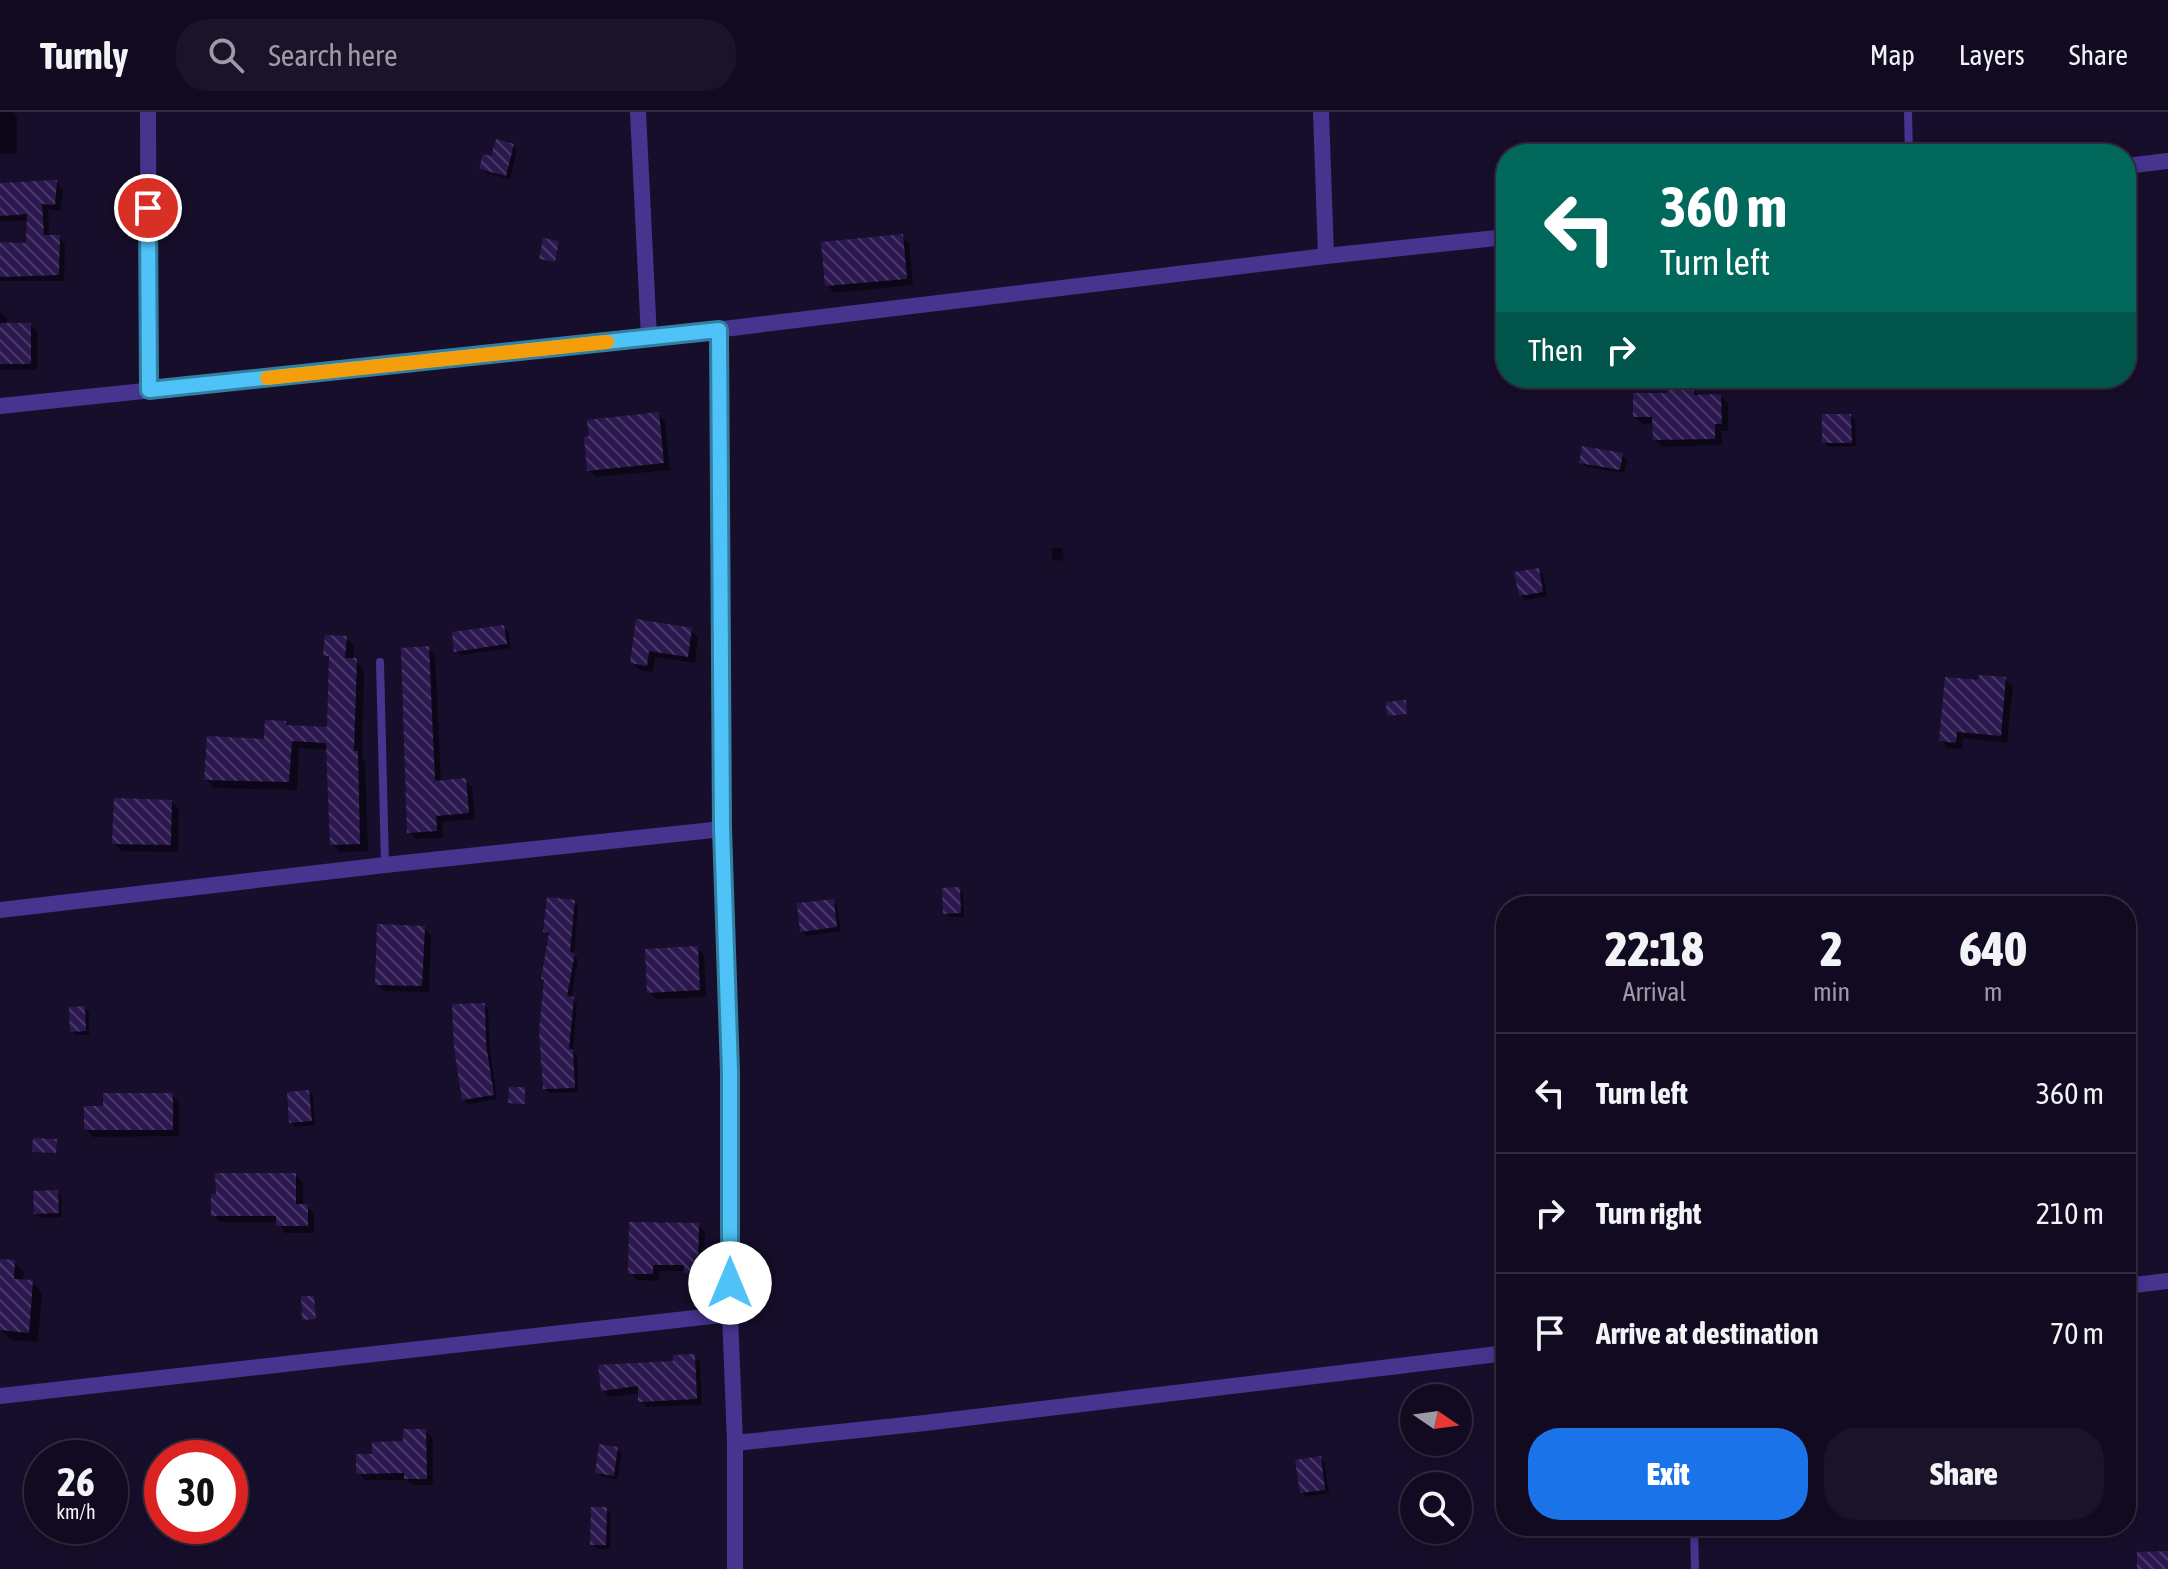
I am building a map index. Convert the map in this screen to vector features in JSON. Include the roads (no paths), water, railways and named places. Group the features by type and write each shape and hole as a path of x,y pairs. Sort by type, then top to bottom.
{"street":[{"path":"148,112 149,390"},
{"path":"638,112 649,338"},
{"path":"1321,112 1326,256"},
{"path":"2136,165 2168,161"},
{"path":"0,406 649,338 1496,238"},
{"path":"719,330 722,829 730,1072 730,1314 735,1443 735,1569"},
{"path":"0,910 722,829"},
{"path":"2136,1285 2168,1281"},
{"path":"0,1396 730,1314"},
{"path":"735,1443 1496,1354"}],"lane":[{"path":"1908,112 1909,144"},
{"path":"380,662 385,865"},
{"path":"1694,1536 1695,1569"}]}
